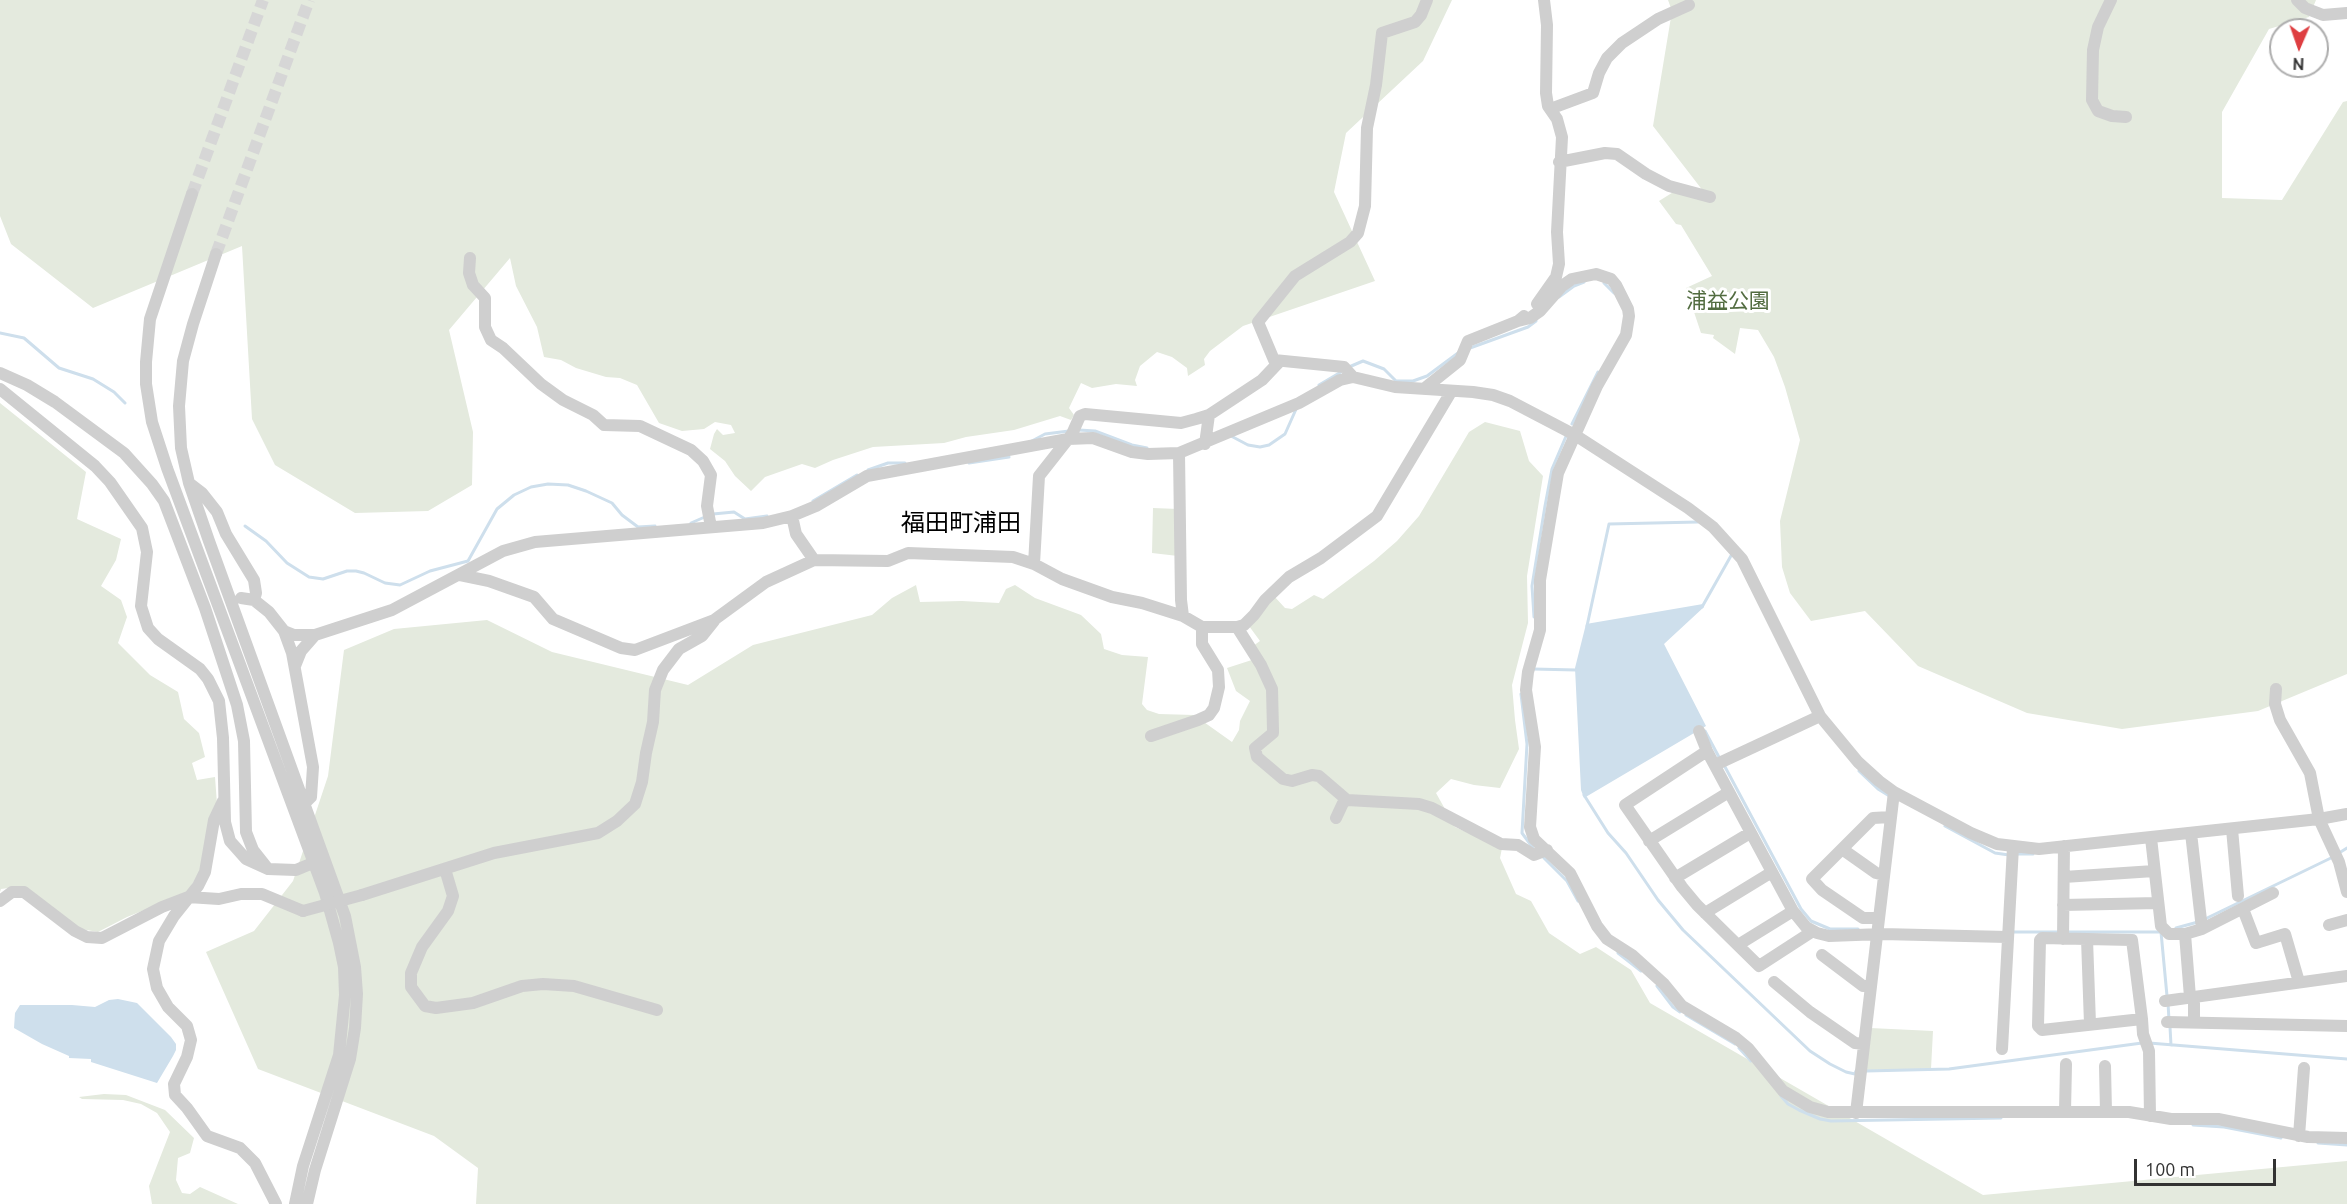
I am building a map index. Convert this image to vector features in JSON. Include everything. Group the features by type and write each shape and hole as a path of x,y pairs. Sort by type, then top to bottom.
{"street":[{"path":"1427,0 1421,15 1415,22 1382,33 1376,85 1367,128 1365,206 1358,233 1350,242 1295,276 1258,322 1274,360 1349,371 1395,387 1473,392 1502,398 1526,408 1575,435 1688,508 1730,543 1742,559 1820,716 1858,762 1893,796 2013,852 2039,849 2064,850 2347,814"},
{"path":"1518,321 1539,302 1556,277 1559,256 1557,231 1561,130 1550,109 1546,93 1547,25 1544,0"},
{"path":"2111,0 2098,27 2093,50 2092,100 2098,111 2112,116 2126,117"},
{"path":"2297,0 2305,8 2323,15 2347,13"},
{"path":"1550,109 1593,93 1599,73 1607,58 1622,43 1658,19 1689,5"},
{"path":"1559,162 1605,153 1617,154 1646,174 1669,186 1710,197"},
{"path":"192,194 150,319 146,384 151,413 167,468 319,861 345,916 354,959 357,994 350,1059 315,1170 307,1204"},
{"path":"216,254 187,346 180,386 181,448 189,483 305,803 339,943 345,995 339,1055 303,1167 295,1204"},
{"path":"470,258 469,273 473,285 485,298 485,327 491,340 562,400 593,414 604,425 640,426 691,450 703,461 711,475 710,519"},
{"path":"1425,388 1460,360 1471,340 1530,318 1572,279 1596,274 1611,279 1616,285 1628,309 1629,326 1597,386 1558,473 1553,492 1540,580 1540,630 1528,672 1526,690 1535,747 1530,827 1534,839 1570,873 1607,939 1640,962 1664,984 1682,1006 1748,1047 1784,1091 1810,1107 1828,1112 2129,1112 2171,1119 2218,1119 2299,1136 2347,1138"},
{"path":"1034,564 1040,476 1071,434 1080,416 1085,414 1181,423 1209,415 1262,380 1280,361"},
{"path":"284,631 294,635 315,635 392,610 503,550 535,542 710,519 763,524 816,506 867,476 1071,434 1093,438 1132,452 1179,453 1205,439 1226,434 1297,404 1340,380 1349,371"},
{"path":"0,373 56,402 124,453 164,501 207,608 237,705 243,733 246,832 253,850 268,869"},
{"path":"0,389 95,466 110,482 142,528 147,552 141,592 144,617 148,628 158,639 200,669 215,689 222,714 225,822 230,841 246,859 268,869 296,870 319,861"},
{"path":"460,575 489,581 534,597 553,619 621,648 642,649 714,620 766,582 814,560 888,561 908,553 1013,557 1034,564 1062,579 1112,597 1142,603 1183,616 1202,627 1237,627 1244,625 1270,594 1289,577 1321,558 1377,516 1451,392"},
{"path":"1205,439 1209,415"},
{"path":"1179,453 1183,616"},
{"path":"189,483 202,493 217,512 226,534 254,580 256,593 247,599 269,612 284,631 295,667 313,767 311,797 305,803"},
{"path":"792,516 796,534 814,560"},
{"path":"0,901 12,892 24,892 75,931 87,937 102,938 162,907 188,897 219,899 241,894 261,894 303,911 362,895 494,852 598,833 617,821 635,804 642,782 653,722 655,690 663,670 679,649 702,636 714,620"},
{"path":"1151,736 1198,720 1209,715 1214,708 1219,687 1218,670 1202,644 1202,627"},
{"path":"1237,627 1261,665 1272,689 1273,733 1257,744 1255,751 1257,758 1283,779 1292,781 1312,775 1319,776 1347,800 1419,804 1501,844 1518,846 1534,855 1547,850"},
{"path":"295,667 301,651 315,635"},
{"path":"2276,688 2275,704 2280,720 2310,773 2319,819 2335,855 2347,892"},
{"path":"1720,763 1820,716"},
{"path":"1699,731 1707,751 1720,763 1729,792 1793,911 1800,922 1813,931 1829,936 1876,927 2008,933"},
{"path":"1707,751 1625,805 1675,878 1705,913 1759,966 1813,931"},
{"path":"1650,841 1729,792"},
{"path":"1856,1113 1861,1071 1861,1044 1887,817 1893,796"},
{"path":"224,799 214,820 205,872 198,886 159,940 153,969 157,988 168,1007 187,1026 191,1040 187,1057 174,1084 175,1095 188,1108 207,1136 240,1148 255,1163 276,1204"},
{"path":"1336,818 1343,803 1347,800"},
{"path":"1876,927 1822,890 1812,879 1873,818 1887,817"},
{"path":"2232,829 2238,896"},
{"path":"1675,878 1750,833"},
{"path":"2191,833 2201,924"},
{"path":"2151,838 2161,926 2166,931 2185,934 2201,924 2243,909 2273,893"},
{"path":"1842,849 1881,874"},
{"path":"2063,934 2064,850"},
{"path":"2002,1049 2013,852"},
{"path":"445,869 453,896 448,911 422,947 411,973 411,987 425,1006 436,1008 473,1003 522,986 543,984 574,986 657,1010"},
{"path":"2064,877 2154,871"},
{"path":"1705,913 1772,872"},
{"path":"2063,905 2158,903"},
{"path":"2243,909 2256,943 2285,934 2299,982"},
{"path":"1738,945 1793,911"},
{"path":"2329,925 2347,920"},
{"path":"2142,1019 2042,1030 2038,1026 2040,940 2063,934 2087,939 2132,939 2146,1043 2150,1116"},
{"path":"2185,934 2194,1022"},
{"path":"2087,939 2090,1024"},
{"path":"1822,955 1868,986"},
{"path":"2167,1001 2347,976"},
{"path":"1774,982 1810,1012 1861,1044"},
{"path":"2169,1022 2347,1026"},
{"path":"2065,1112 2066,1064"},
{"path":"2105,1066 2106,1112"},
{"path":"2299,1136 2304,1068"}],"green space":[{"path":"0,0 1452,0 1423,61 1346,133 1334,192 1375,281 1243,326 1210,351 1204,359 1205,365 1188,376 1187,368 1172,357 1157,352 1140,366 1135,380 1137,386 1116,384 1092,388 1081,383 1069,408 1074,415 1071,420 1060,416 1014,430 966,437 944,443 873,447 815,468 802,464 765,477 751,491 735,476 725,461 710,449 717,429 723,435 735,433 731,425 715,422 704,429 682,431 659,423 637,385 620,378 606,377 576,368 561,360 544,357 537,327 516,286 510,258 449,330 473,432 472,485 428,511 355,513 275,465 252,419 242,246 93,308 11,244 0,216"},
{"name":"浦益公園","path":"1668,0 2316,0 2309,17 2269,18 2269,29 2222,112 2222,198 2282,200 2343,102 2347,101 2347,674 2258,711 2122,729 2027,713 1918,666 1865,611 1811,621 1790,593 1782,567 1780,521 1800,440 1785,387 1774,357 1758,330 1740,328 1735,354 1713,338 1714,335 1701,333 1686,288 1712,276 1681,225 1676,224 1659,201 1675,191 1710,200 1653,126 1672,11"},
{"path":"0,403 86,472 77,519 121,539 116,560 101,586 121,600 127,617 118,643 150,675 178,692 184,719 199,733 205,757 192,763 197,780 215,777 217,804 200,871 187,893 127,917 98,932 81,929 23,886 1,889 0,892"},
{"path":"1485,422 1520,431 1529,461 1543,476 1527,576 1528,623 1512,685 1519,749 1500,788 1451,779 1436,793 1455,827 1502,848 1500,858 1516,894 1531,901 1549,933 1580,954 1596,947 1631,970 1650,1003 1983,1195 2347,1161 2347,1204 476,1204 478,1168 434,1136 258,1069 206,952 254,931 293,881 328,776 344,650 394,629 487,620 552,652 688,685 753,645 872,615 892,598 916,585 920,602 999,603 1006,589 1015,585 1035,598 1081,615 1101,634 1104,649 1122,655 1148,657 1142,704 1147,710 1159,714 1194,715 1232,742 1250,701 1236,691 1227,668 1258,658 1253,646 1260,641 1249,626 1274,596 1285,608 1292,609 1314,595 1323,599 1374,561 1397,541 1419,516 1469,432"},
{"path":"1153,508 1178,509 1178,556 1152,553"},
{"path":"1870,1028 1933,1031 1931,1069 1864,1070"},
{"path":"104,1094 126,1095 165,1110 194,1138 190,1153 178,1158 176,1180 182,1193 190,1194 200,1187 238,1204 152,1204 149,1186 170,1132 157,1113 141,1104 123,1100 79,1097"}],"water":[{"path":"1703,604 1704,607 1664,644 1706,726 1584,798 1581,790 1575,668 1586,624"},
{"path":"118,999 137,1003 176,1044 176,1050 157,1083 91,1062 91,1059 69,1058 14,1028 15,1013 20,1005 95,1007 109,1000"}],"waterway":[{"path":"1559,297 1584,282"},
{"path":"1604,283 1614,293"},
{"path":"1470,348 1528,327 1536,321"},
{"path":"0,333 24,338 59,368 93,379 114,392 125,403"},
{"path":"1349,367 1363,361 1384,369 1396,381 1413,381 1427,376 1458,353"},
{"path":"1319,385 1341,372"},
{"path":"1572,424 1598,372"},
{"path":"1231,436 1248,445 1260,447 1269,445 1285,434 1297,407"},
{"path":"1079,430 1095,431 1132,445 1147,448"},
{"path":"1030,442 1045,434 1069,431"},
{"path":"1534,617 1532,586 1545,506 1552,469 1567,434"},
{"path":"969,463 1009,457"},
{"path":"868,470 888,463 905,463"},
{"path":"813,501 857,475"},
{"path":"245,526 266,541 287,563 309,577 323,579 347,571 356,571 385,583 400,585 430,571 468,561 497,509 514,495 531,487 548,484 568,485 612,503 622,515 638,527 655,526"},
{"path":"713,514 734,512 745,519 767,516"},
{"path":"691,523 707,516"},
{"path":"1587,626 1609,524 1698,522"},
{"path":"1702,607 1732,554"},
{"path":"1533,669 1576,670"},
{"path":"1521,694 1527,744 1522,833 1533,848"},
{"path":"1705,731 1720,759"},
{"path":"1724,765 1801,909 1811,921 1830,929 1858,929"},
{"path":"1859,771 1878,789 1891,797"},
{"path":"1584,795 1608,833 1626,853 1658,900 1683,930 1810,1051 1846,1072 1855,1074 1856,1071"},
{"path":"1945,826 1995,853 2009,855"},
{"path":"2339,853 2347,848"},
{"path":"2016,854 2033,854"},
{"path":"2205,919 2333,857"},
{"path":"1544,858 1567,881 1578,901"},
{"path":"2176,928 2198,922"},
{"path":"2011,932 2059,932"},
{"path":"2065,932 2161,932"},
{"path":"2161,932 2167,996"},
{"path":"1618,953 1641,971"},
{"path":"1657,986 1673,1007 1680,1012"},
{"path":"2168,1003 2169,1020"},
{"path":"1686,1015 1735,1044"},
{"path":"2170,1027 2171,1045"},
{"path":"1866,1071 1949,1069 2142,1043"},
{"path":"2149,1043 2347,1059"},
{"path":"1739,1048 1751,1061"},
{"path":"1781,1096 1788,1104 1799,1110 1831,1121 2001,1118"},
{"path":"2193,1125 2224,1127 2281,1138"},
{"path":"2318,1143 2347,1145"}],"tunnel":[{"path":"192,194 263,0"},
{"path":"216,254 309,0"}],"district":[{"name":"福田町浦田","path":"961,523"}]}
